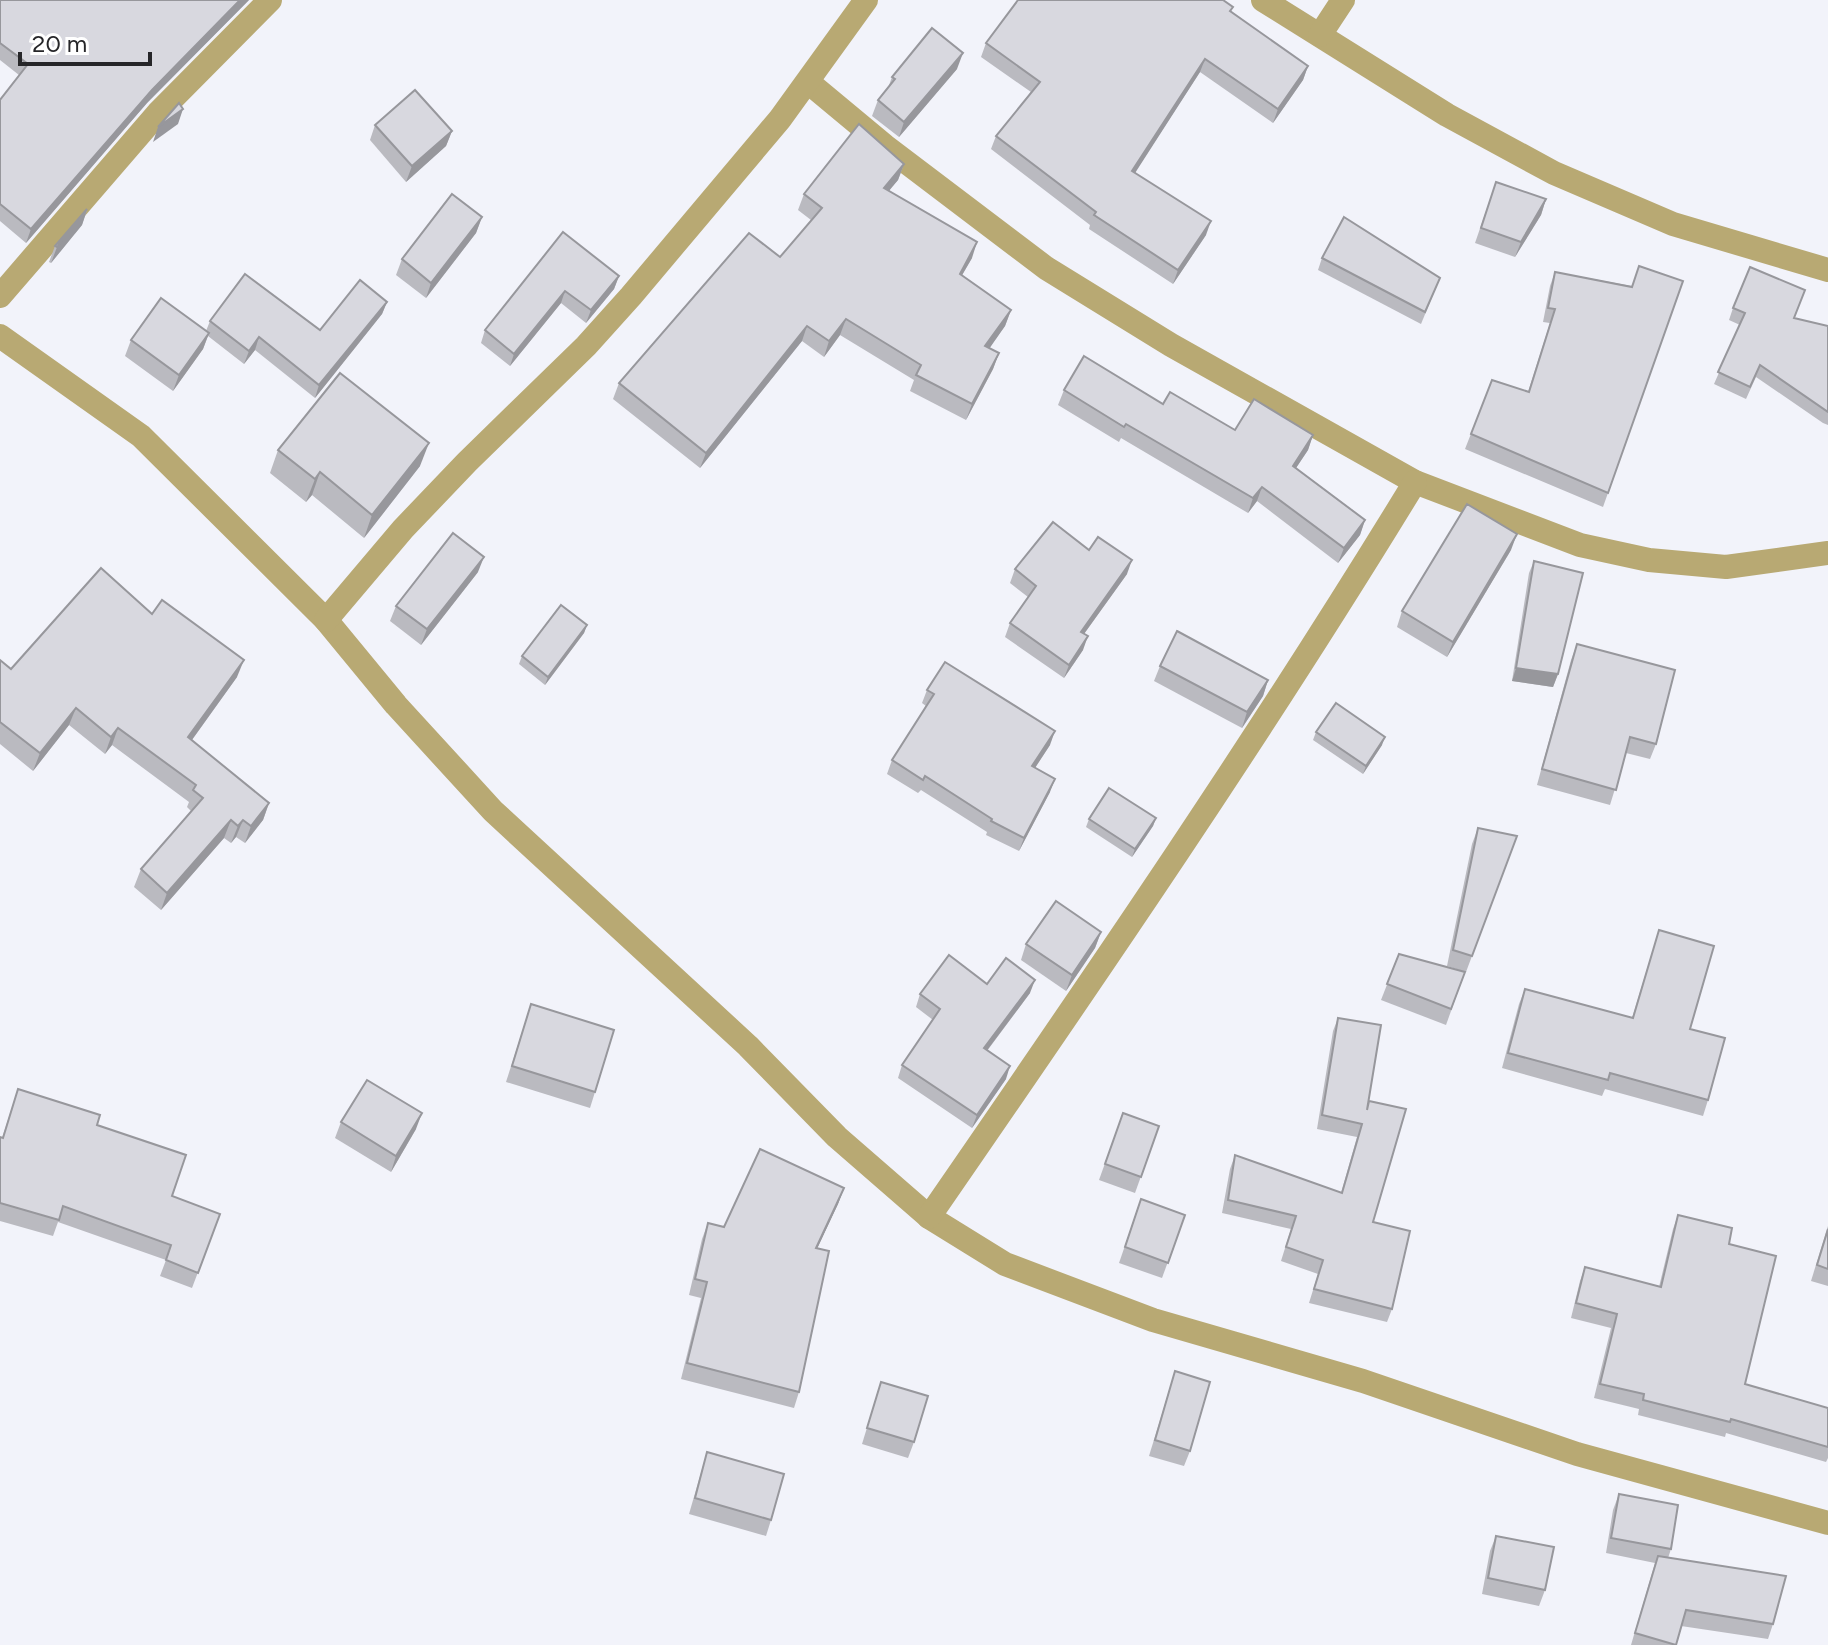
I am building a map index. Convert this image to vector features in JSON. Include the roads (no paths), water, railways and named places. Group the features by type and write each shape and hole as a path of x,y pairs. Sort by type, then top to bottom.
{"street":[{"path":"0,296 158,113 270,0"},
{"path":"326,620 403,529 595,336 715,199 808,82 866,0"},
{"path":"1263,0 1447,115 1554,173 1673,224 1828,270"},
{"path":"1320,35 1343,0"},
{"path":"808,82 885,146 1046,268 1171,345 1415,482 1580,545 1649,560 1726,567 1828,553"},
{"path":"0,336 141,436 326,620 396,705 493,811 748,1046 837,1137 929,1217 1005,1264 1153,1320 1363,1381 1577,1454 1828,1523"},
{"path":"929,1217 1096,974 1292,679 1415,482"}]}
